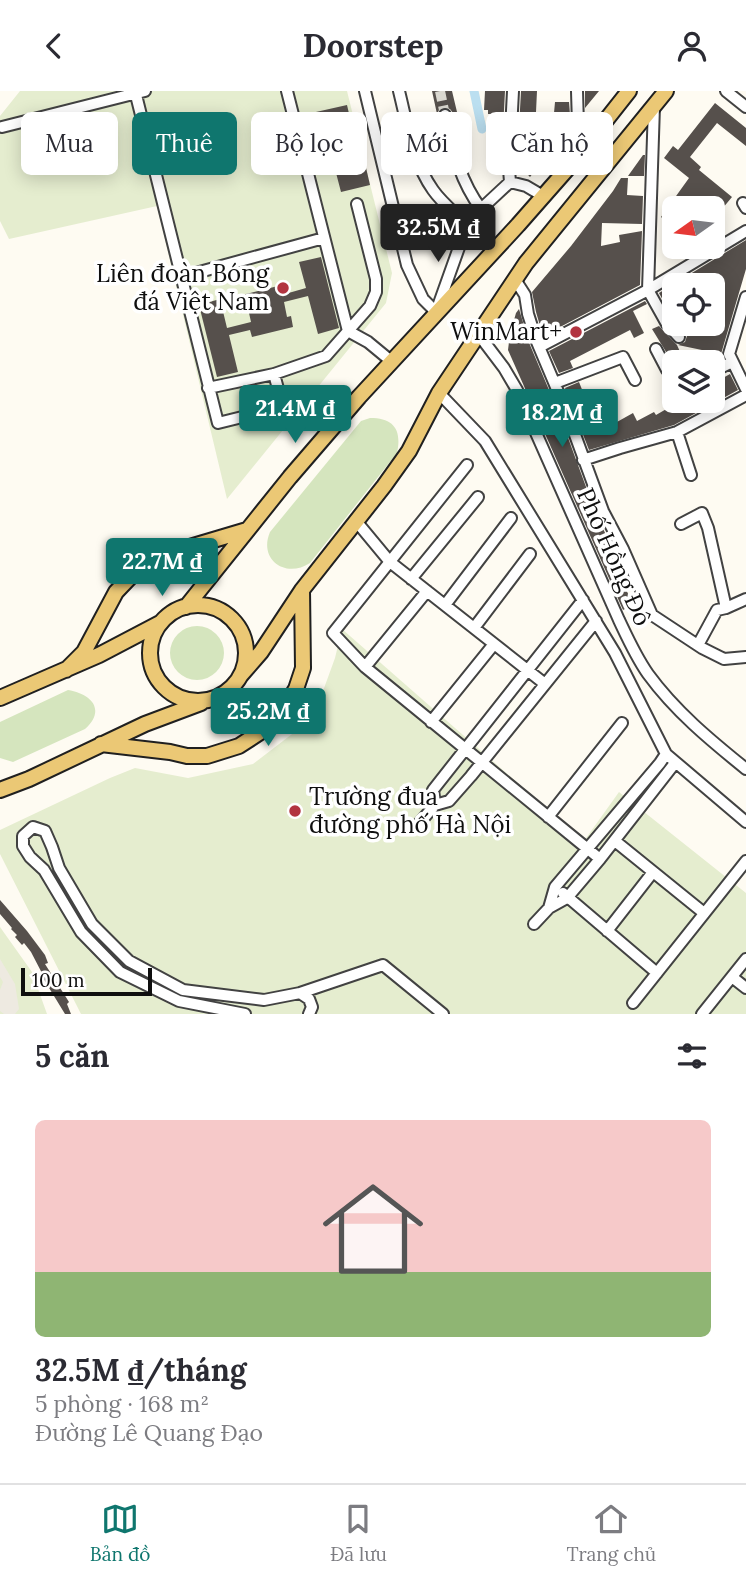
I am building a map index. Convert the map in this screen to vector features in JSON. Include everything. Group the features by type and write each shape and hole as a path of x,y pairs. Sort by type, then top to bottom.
{"main road":[{"path":"612,112 629,91"},
{"path":"0,790 101,744 219,697 232,687 261,652 302,590 409,451 439,393 526,263 666,91"},
{"path":"186,607 307,457 562,175"},
{"path":"66,670 84,652 116,592 136,571 163,555 247,530"},
{"path":"101,744 187,756 207,756 239,746 262,731 282,712 296,689 303,668 302,590"},
{"path":"0,698 66,670 160,623 172,613 201,605 230,617 240,629 246,660 241,675"},
{"path":"160,623 152,638 150,654 153,670 161,684 173,695 188,701 205,701"}],"street":[{"path":"287,91 348,331 368,342 391,361"},
{"path":"365,91 407,265 423,299 436,312 467,225 510,182"},
{"path":"399,91 421,167 433,191 467,225"},
{"path":"510,182 513,91"},
{"path":"577,91 578,112"},
{"path":"726,91 746,107"},
{"path":"2,127 139,92 218,423 283,407 274,374"},
{"path":"654,106 648,291 667,324 679,337"},
{"path":"461,175 470,195 481,209"},
{"path":"510,182 526,186 543,196"},
{"path":"208,388 274,374 326,356 370,306 376,292 376,279 357,204"},
{"path":"539,347 648,291 746,231"},
{"path":"181,277 324,238"},
{"path":"516,281 525,295 539,347 603,511 652,615 724,659 746,657"},
{"path":"746,297 729,351 746,389"},
{"name":"Phố Hồng Đô","path":"479,335 504,367 517,390 632,649 679,712 746,769"},
{"path":"656,349 662,360"},
{"path":"555,383 623,357 635,380"},
{"path":"725,366 732,362"},
{"path":"439,393 485,441 615,653 666,754 746,822"},
{"path":"583,460 677,432 746,395"},
{"path":"677,432 691,475"},
{"path":"467,465 333,633 365,667 600,859"},
{"path":"411,579 478,496"},
{"path":"681,524 702,513 708,528 726,608"},
{"path":"446,605 511,518"},
{"path":"356,521 390,562 545,684"},
{"path":"474,628 530,554"},
{"path":"365,667 427,591"},
{"path":"698,645 717,610 746,599"},
{"path":"435,805 433,790 583,600"},
{"path":"415,828 435,805 449,801 596,621"},
{"path":"432,722 494,644"},
{"path":"548,817 622,723"},
{"path":"549,908 555,887 666,754"},
{"path":"534,924 549,908 567,898 676,763"},
{"path":"245,1014 180,1001 120,972 81,932 44,870 23,846 23,836 33,827 45,831 59,868 92,924 129,961 183,990 264,1000 300,993 383,965 443,1014"},
{"path":"614,841 704,913"},
{"path":"633,1003 746,861"},
{"path":"607,931 653,872"},
{"path":"555,887 657,973"},
{"path":"702,1014 746,959"},
{"path":"732,977 746,988"},
{"path":"300,993 309,999 312,1007 309,1014"}],"green space":[{"name":"Liên đoàn Bóng đá Việt Nam","path":"20,91 347,91 352,112 251,112 251,175 367,175 367,172 392,273 386,303 227,499 157,206 9,239 0,221 0,116"},
{"path":"370,418 385,420 394,427 398,438 397,453 310,563 292,569 276,564 268,551 270,532 361,421"},
{"path":"197,626 216,634 224,653 216,672 197,680 178,672 170,653 178,634"},
{"name":"Trường đua đường phố Hà Nội","path":"342,629 584,841 619,792 746,893 746,1014 81,1014 0,854 0,830 135,768 188,778 253,764 296,731 323,691"},
{"path":"68,690 84,695 93,704 95,715 85,729 13,762 0,758 0,722"},
{"path":"0,927 32,972 47,1014 0,1014"}],"shaded area":[{"path":"0,959 15,984 19,1009 15,1014 4,1014 0,1011 0,990 3,982 0,977"}],"building":[{"path":"432,91 452,91 457,112 444,107 437,112"},
{"path":"485,91 505,91 504,112 484,110"},
{"path":"521,91 537,91 536,112 520,112"},
{"path":"585,91 599,91 585,108"},
{"path":"555,102 569,102 570,112 554,112"},
{"path":"715,103 746,128 746,146 717,123 690,157 701,167 699,170 732,197 725,205 725,196 676,196 689,178 664,158 673,146 678,150"},
{"path":"347,105 349,112 316,112"},
{"path":"643,155 644,176 628,176"},
{"path":"367,172 370,185 341,192 337,175 367,175"},
{"path":"621,178 628,178 627,195 643,196 642,224 602,223 601,246 620,242 619,235 642,231 640,285 543,336 532,292 571,246"},
{"path":"746,240 746,269 722,350 702,350 678,345 685,342 687,336 725,336 725,273 692,273 715,259 725,259 725,253"},
{"path":"321,257 339,328 318,334 308,296 284,302 287,317 291,316 293,327 252,337 250,330 229,335 238,372 217,377 199,305 220,299 227,328 251,322 242,295 282,285 285,294 306,288 299,262"},
{"path":"645,301 647,304 633,311 644,333 634,338 630,330 570,361 573,368 559,373 549,351"},
{"path":"519,309 530,345 560,416 596,514 617,558 613,560 633,605 623,610 508,350 510,334"},
{"path":"659,326 662,336 668,336 679,350 665,350 652,329"},
{"path":"730,374 738,390 725,397 725,377"},
{"path":"579,382 599,432 633,413 637,421 654,412 656,415 662,412 696,413 674,425 589,450 565,388"},
{"path":"0,900 45,955 48,963 45,964 69,1002 67,1004 71,1014 65,1014 31,952 15,937 17,935 0,914"}],"waterway":[{"path":"474,91 482,129"}],"tunnel":[{"path":"440,91 444,112"}],"place":[{"name":"Liên đoàn Bóng đá Việt Nam","path":"283,288"},
{"name":"WinMart+","path":"576,332"},
{"name":"Trường đua đường phố Hà Nội","path":"295,811"}]}
